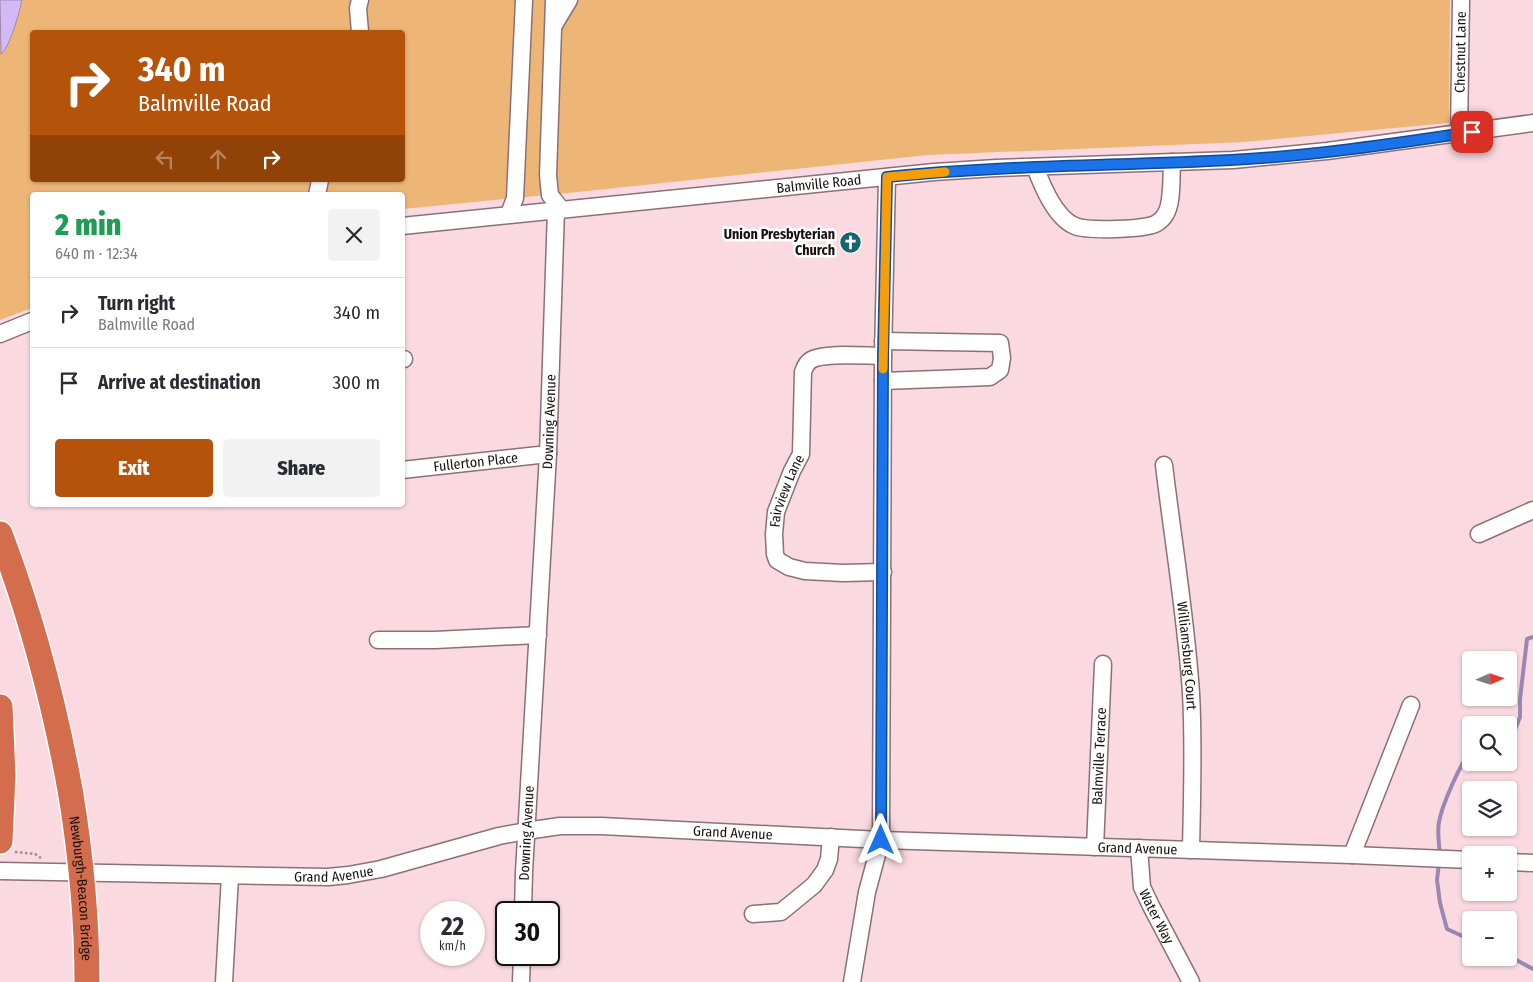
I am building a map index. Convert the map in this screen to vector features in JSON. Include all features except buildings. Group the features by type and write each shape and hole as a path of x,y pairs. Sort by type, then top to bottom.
{"highway":[{"name":"Newburgh-Beacon Bridge","path":"0,534 18,584 38,652 71,794 83,884 87,982"},
{"path":"0,707 3,775 0,832"}],"street":[{"path":"360,0 358,8 360,30"},
{"path":"508,214 515,198 524,0"},
{"path":"554,0 548,175 550,195 559,209"},
{"path":"553,27 569,0"},
{"name":"Chestnut Lane","path":"1459,134 1461,0"},
{"name":"Balmville Road","path":"405,226 934,172 1232,160 1327,151 1533,123"},
{"path":"1035,167 1042,186 1053,205 1074,226 1141,228 1157,223 1167,213 1170,202 1172,162"},
{"path":"852,982 867,892 881,840 883,348 887,177"},
{"name":"Downing Avenue","path":"523,901 548,454 559,209"},
{"path":"0,334 30,322"},
{"path":"883,348 1000,343 1002,358 1000,370 990,378 883,381"},
{"name":"Fairview Lane","path":"883,348 823,356 812,359 806,364 803,372 801,454 792,471 776,512 774,534 775,554 778,560 789,567 806,571 843,573 883,572"},
{"name":"Fullerton Place","path":"405,470 548,454"},
{"name":"Williamsburg Court","path":"1164,465 1188,653 1191,694 1193,750 1191,850"},
{"path":"1479,534 1533,510"},
{"path":"378,640 435,640 538,635"},
{"name":"Balmville Terrace","path":"1094,847 1103,664"},
{"path":"1352,855 1411,705"},
{"name":"Grand Avenue","path":"0,870 328,877 380,870 499,836 526,830 560,826 601,826 881,840 1462,860"},
{"path":"753,914 781,912 814,885 827,864 831,837"},
{"name":"Water Way","path":"1140,848 1142,887 1150,906 1191,982"},
{"path":"1517,862 1533,863"},
{"path":"224,982 230,876"},
{"path":"521,982 522,966"}],"shaded area":[{"path":"0,0 1450,0 1449,123 1244,142 928,155 405,209 405,192 30,192 30,309 0,320"},
{"path":"0,0 22,0 11,38 1,54"}],"waterway":[{"path":"1517,724 1520,717 1520,699 1527,639 1533,637"},
{"path":"1440,854 1439,822 1448,795 1462,766"},
{"path":"1439,863 1437,880 1440,903 1447,929 1462,936"},
{"path":"1517,960 1533,969"}],"slow traffic":[{"path":"883,369 887,177 945,172"}],"place":[{"name":"Union Presbyterian Church","path":"851,242"}],"route":[{"path":"881,840 883,356 887,177 996,168 1232,160 1327,151 1472,132"}]}
